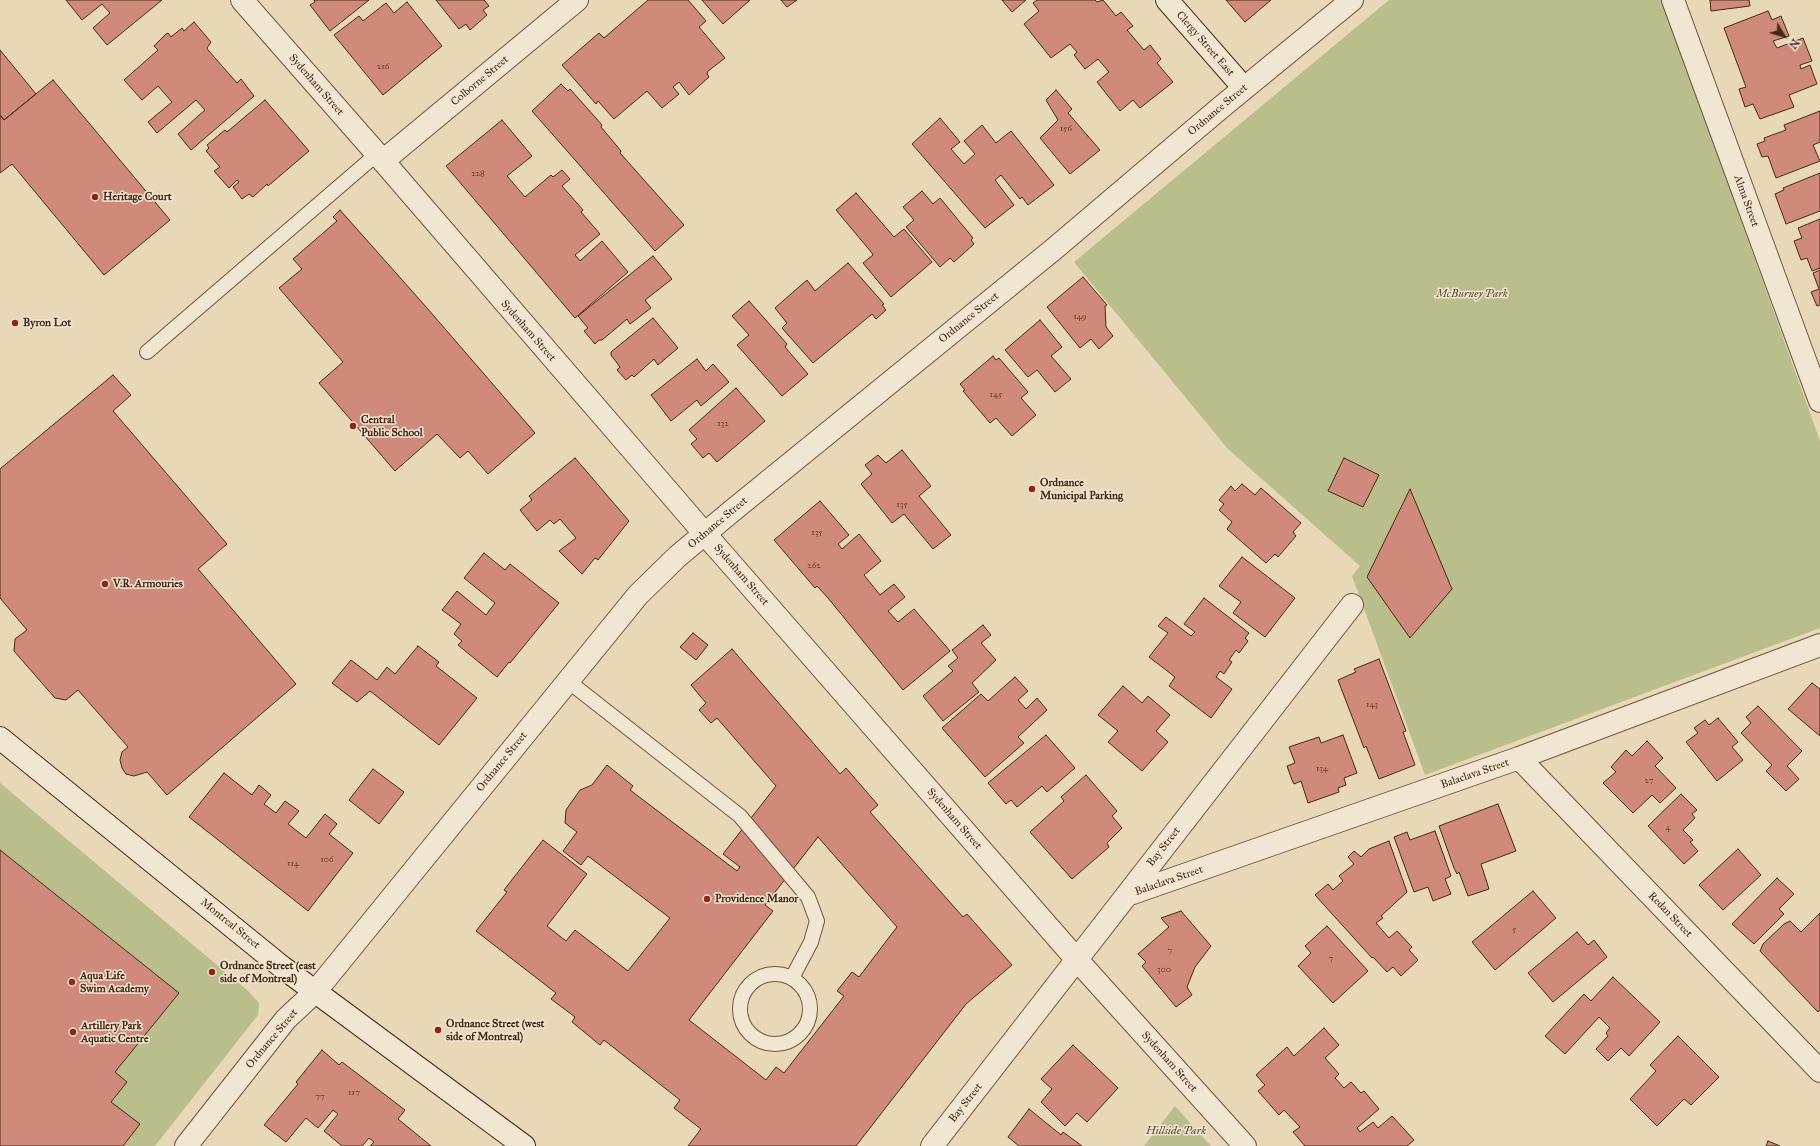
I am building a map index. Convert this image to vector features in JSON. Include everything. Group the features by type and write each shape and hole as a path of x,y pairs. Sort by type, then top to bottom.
{"street":[{"name":"Sydenham Street","path":"242,0 705,534 1078,960 1245,1146"},
{"name":"Colborne Street","path":"380,158 576,0"},
{"name":"Clergy Street East","path":"1167,0 1244,88"},
{"name":"Ordnance Street","path":"186,1146 286,1019 315,992 638,595 678,556 1054,249 1244,88 1352,0"},
{"name":"Alma Street","path":"1673,0 1820,401"},
{"name":"Bay Street","path":"932,1146 1078,960 1352,605"},
{"name":"Balaclava Street","path":"1127,895 1519,758 1820,645"},
{"name":"Montreal Street","path":"0,738 315,992 524,1146"},
{"name":"Redan Street","path":"1519,758 1820,1071"}],"lane":[{"path":"147,352 380,158"},
{"path":"568,681 740,816 808,897 817,921 811,942 792,978"},
{"path":"770,974 792,978 801,985 808,994 810,1017 805,1028 797,1038 787,1043 774,1044 763,1042 753,1036 745,1027 741,1016 740,1004 744,994 750,985 759,978 770,974"}],"green space":[{"name":"McBurney Park","path":"1389,0 1662,0 1820,441 1820,628 1425,775 1352,576 1360,566 1228,449 1074,262"},
{"path":"0,783 248,991 259,1003 258,1015 155,1146 0,1146"},
{"name":"Hillside Park","path":"1175,1106 1211,1146 1144,1146"}],"building":[{"path":"66,0 162,0 107,45 93,28 110,13 102,4 82,20"},
{"path":"314,0 369,0 330,31 310,5 315,2"},
{"path":"436,0 484,0 489,6 483,10 487,15 470,30 466,24 459,29"},
{"path":"648,0 688,0 706,21 699,27 725,58 708,71 707,74 709,77 689,95 679,82 673,87 679,94 662,108 647,91 614,119 598,101 596,104 562,65 599,33 604,38"},
{"path":"702,0 750,0 723,24"},
{"path":"781,0 797,0 787,7"},
{"path":"1002,0 1026,0 1012,12"},
{"path":"1037,0 1095,0 1097,2 1103,0 1116,16 1121,12 1133,26 1127,30 1144,50 1150,45 1161,59 1157,63 1173,82 1140,108 1133,100 1120,111 1097,82 1109,72 1098,59 1085,69 1074,55 1077,52 1070,44 1051,58 1024,24 1039,11 1033,3"},
{"path":"1226,0 1271,0 1245,22"},
{"path":"1710,0 1749,0 1750,6 1711,11"},
{"path":"407,2 442,46 383,95 334,35 359,16 363,21 386,3 394,13"},
{"path":"1768,11 1772,20 1781,16 1789,36 1773,41 1777,48 1803,38 1812,61 1800,65 1801,69 1810,65 1817,84 1789,95 1794,107 1760,119 1753,104 1745,107 1739,89 1746,87 1724,28"},
{"path":"194,22 211,42 207,48 208,50 237,83 241,79 254,96 191,150 178,134 205,110 196,100 157,133 148,122 172,102 158,86 142,100 124,80 158,50 154,46 166,34 168,33 171,37 182,28 184,31"},
{"path":"0,50 36,94 4,120 0,115"},
{"name":"Heritage Court","path":"53,80 170,220 104,275 12,164 0,173 0,115 4,120"},
{"path":"561,84 568,91 570,89 602,125 601,127 621,151 620,153 684,225 655,251 532,111"},
{"path":"1056,90 1072,109 1068,113 1100,150 1070,174 1040,138 1058,120 1046,100"},
{"path":"265,100 309,151 253,197 249,194 242,199 233,187 239,182 237,180 229,188 214,171 220,167 206,151 209,148 207,145 225,130 227,132"},
{"path":"1820,111 1820,142 1813,145 1820,161 1776,178 1768,156 1762,157 1757,144 1765,141 1764,138 1786,130 1784,125"},
{"path":"940,118 960,142 951,149 964,164 975,154 964,141 982,125 996,143 1011,131 1054,185 1028,205 1022,197 1020,199 1001,175 995,180 1014,205 985,228 912,144"},
{"path":"502,120 532,156 507,176 525,197 551,175 553,177 562,170 570,179 562,186 583,210 581,212 600,234 575,255 580,261 602,241 628,272 575,318 446,166"},
{"path":"1820,173 1820,211 1786,224 1775,194 1784,190 1783,188"},
{"path":"922,191 933,204 940,198 973,238 971,240 974,244 954,262 950,258 940,267 906,227 914,220 903,207"},
{"path":"856,193 894,237 904,229 932,262 891,297 863,263 873,255 872,253 836,210"},
{"path":"340,210 535,433 488,474 468,451 460,458 437,434 395,471 319,383 343,362 279,288 302,269 293,259 337,221 333,217"},
{"path":"1820,219 1820,268 1812,271 1807,258 1801,260 1794,241 1802,238 1798,228"},
{"path":"653,256 672,279 645,300 651,308 630,324 627,319 595,344 584,331 588,328 578,316"},
{"path":"848,263 884,304 882,305 886,310 876,319 872,314 813,363 782,328 787,323 775,308 807,280 815,291"},
{"path":"1820,270 1820,305 1817,306 1811,292 1819,289 1813,273"},
{"path":"1083,277 1107,305 1105,306 1106,327 1113,336 1099,349 1091,339 1080,348 1047,307"},
{"path":"749,301 787,344 785,347 808,374 782,396 737,345 749,335 732,316"},
{"path":"653,318 678,348 658,365 654,359 634,377 632,375 626,380 617,370 620,367 611,355 611,352"},
{"path":"1040,320 1062,347 1051,356 1071,379 1055,392 1037,370 1028,377 1005,350"},
{"path":"993,356 996,360 999,358 1028,392 1021,398 1036,415 1012,436 996,418 990,423 963,391 965,390 960,384"},
{"path":"697,359 706,371 713,364 729,382 701,406 697,400 671,421 651,395"},
{"name":"V.R. Armouries","path":"113,375 131,395 113,411 227,544 198,569 296,684 167,795 147,772 134,776 126,774 122,768 120,760 122,752 128,747 78,690 66,700 55,698 14,651 15,639 27,630 0,598 0,469"},
{"path":"736,388 765,421 717,462 709,453 703,458 691,444 697,439 689,430"},
{"path":"902,450 931,486 919,496 951,535 933,549 904,514 892,523 861,484 872,474 865,465 878,455 886,463"},
{"path":"575,458 629,521 598,560 595,558 582,574 559,551 576,538 560,519 554,524 550,520 537,531 520,510 532,500 529,496"},
{"path":"1344,458 1379,475 1363,507 1328,491"},
{"path":"1242,484 1255,495 1261,488 1301,523 1293,532 1296,536 1278,557 1275,554 1266,563 1227,529 1232,522 1219,510 1224,504 1219,500 1231,486 1235,491"},
{"path":"1410,489 1452,589 1410,638 1367,577"},
{"path":"820,501 849,535 838,544 842,549 859,534 881,561 864,575 880,595 894,584 905,597 888,611 898,622 914,609 950,651 903,690 828,598 817,586 815,588 774,540"},
{"path":"484,553 505,570 510,564 559,603 497,677 458,645 462,641 454,634 461,624 442,610 457,591 486,615 495,603 464,578"},
{"path":"1242,557 1295,598 1265,637 1233,613 1241,602 1219,586"},
{"path":"1204,598 1249,633 1245,638 1248,641 1239,653 1236,650 1229,660 1232,662 1224,674 1220,671 1216,677 1232,689 1211,718 1169,686 1175,677 1149,657 1168,633 1158,626 1166,617 1191,636 1195,632 1184,624"},
{"path":"983,625 991,635 981,643 996,660 972,683 979,692 943,721 923,696 953,671 948,666 958,658 952,650"},
{"path":"693,633 708,645 696,660 680,647"},
{"path":"418,646 439,662 436,666 477,698 439,745 370,691 357,702 332,683 351,660 377,680 387,667 395,674"},
{"name":"Providence Manor","path":"732,649 840,774 846,768 878,805 870,812 963,917 967,914 1012,965 966,1004 856,1146 688,1146 701,1129 674,1108 680,1100 604,1040 600,1045 572,1022 575,1017 551,999 556,993 476,931 507,892 504,890 543,840 587,874 547,926 566,941 575,930 628,971 670,918 588,856 581,865 563,851 577,832 565,823 566,810 580,790 592,785 607,765 633,786 630,790 737,871 740,867 723,854 776,786 717,718 711,723 699,710 706,703 691,685","holes":["818,837 897,927 859,977 852,972 837,991 844,996 784,1073 776,1067 766,1080 689,1020 773,911 765,905"]},
{"path":"1379,659 1406,731 1403,732 1415,765 1379,779 1366,746 1364,748 1338,680 1356,672 1354,669"},
{"path":"1015,677 1028,691 1018,700 1026,709 1037,698 1047,710 1018,737 1024,743 985,777 942,728 981,694 988,701"},
{"path":"1812,683 1820,689 1820,736 1788,709"},
{"path":"1123,686 1142,703 1148,696 1170,715 1156,731 1168,742 1142,771 1108,742 1118,731 1098,715"},
{"path":"1758,706 1802,751 1787,766 1799,779 1786,791 1766,771 1772,765 1741,733 1751,723 1746,717"},
{"path":"1718,718 1738,742 1732,747 1743,760 1717,781 1686,742 1698,733 1694,728 1705,720 1709,725"},
{"path":"1046,735 1075,768 1047,792 1042,786 1017,807 1011,800 1006,804 988,783"},
{"path":"1343,735 1357,773 1344,778 1346,785 1338,788 1339,792 1308,803 1301,781 1294,784 1287,766 1295,763 1289,747 1319,737 1321,743"},
{"path":"1647,741 1663,758 1655,766 1676,788 1660,803 1652,795 1633,813 1603,783 1616,772 1611,767 1626,750 1632,756"},
{"path":"373,769 404,792 379,824 349,800"},
{"path":"224,773 252,795 259,785 271,795 264,804 276,813 285,801 299,811 288,824 306,838 325,814 337,824 329,834 353,853 308,911 189,817"},
{"path":"1086,775 1117,811 1112,816 1122,828 1107,843 1109,847 1072,879 1030,832 1064,801 1061,797"},
{"path":"1681,794 1697,810 1692,814 1695,818 1683,830 1693,840 1690,842 1698,851 1684,864 1648,826"},
{"path":"1498,804 1516,851 1481,864 1489,889 1468,896 1459,872 1457,874 1454,868 1439,826"},
{"path":"1435,831 1451,876 1445,879 1451,894 1433,901 1428,887 1414,892 1394,837 1407,832 1410,840"},
{"path":"1389,841 1407,892 1381,916 1383,918 1376,923 1389,938 1397,931 1412,947 1409,950 1418,960 1401,976 1393,967 1387,972 1373,957 1372,958 1315,895 1328,884 1333,890 1343,881 1339,876 1354,864 1348,857 1354,851 1361,857 1369,849"},
{"path":"1738,849 1761,875 1723,910 1699,885"},
{"name":"Artillery Park Aquatic Centre","path":"0,850 179,993 115,1072 127,1082 111,1102 140,1124 123,1146 0,1146"},
{"path":"1777,878 1794,894 1779,909 1784,914 1754,944 1732,924"},
{"path":"1533,891 1556,918 1495,970 1472,942"},
{"path":"1181,911 1211,946 1195,967 1187,987 1192,995 1176,1007 1142,966 1146,962 1138,954 1169,927 1161,918"},
{"path":"1820,913 1820,1010 1818,1012 1760,951 1763,944 1784,924 1790,921 1801,932"},
{"path":"1327,926 1368,971 1333,1003 1298,966 1311,953 1305,946"},
{"path":"1577,932 1588,945 1594,940 1607,957 1553,1002 1528,973"},
{"path":"1613,977 1660,1022 1629,1056 1621,1048 1608,1061 1596,1049 1608,1036 1606,1033 1610,1028 1599,1017 1565,1054 1545,1036 1584,994 1591,1001"},
{"path":"1324,1028 1339,1045 1325,1058 1339,1074 1335,1078 1344,1088 1351,1082 1361,1093 1364,1091 1379,1109 1357,1128 1360,1132 1373,1122 1378,1128 1392,1116 1414,1140 1407,1146 1305,1146 1293,1132 1300,1127 1284,1110 1279,1115 1258,1091 1265,1085 1256,1075 1287,1047 1294,1056"},
{"path":"1678,1036 1719,1077 1691,1105 1684,1099 1657,1126 1630,1099 1656,1071 1650,1065"},
{"path":"1073,1045 1118,1088 1087,1122 1077,1113 1065,1126 1041,1102 1052,1089 1041,1079"},
{"path":"322,1050 339,1065 342,1062 405,1110 398,1119 431,1146 370,1146 374,1142 369,1138 362,1146 342,1146 324,1131 338,1114 333,1110 318,1128 306,1118 286,1142 264,1125 298,1084 296,1082"},
{"path":"1029,1109 1061,1135 1063,1132 1082,1146 1019,1146 1008,1137"},
{"path":"1768,1141 1780,1146 1766,1146"}],"place":[{"name":"Heritage Court","path":"95,197"},
{"name":"Byron Lot","path":"15,323"},
{"name":"Central Public School","path":"353,426"},
{"name":"Ordnance Municipal Parking","path":"1032,489"},
{"name":"V.R. Armouries","path":"105,584"},
{"name":"Providence Manor","path":"707,899"},
{"name":"Ordnance Street (east side of Montreal)","path":"212,972"},
{"name":"Aqua Life Swim Academy","path":"72,982"},
{"name":"Ordnance Street (west side of Montreal)","path":"438,1030"},
{"name":"Artillery Park Aquatic Centre","path":"73,1032"}]}
